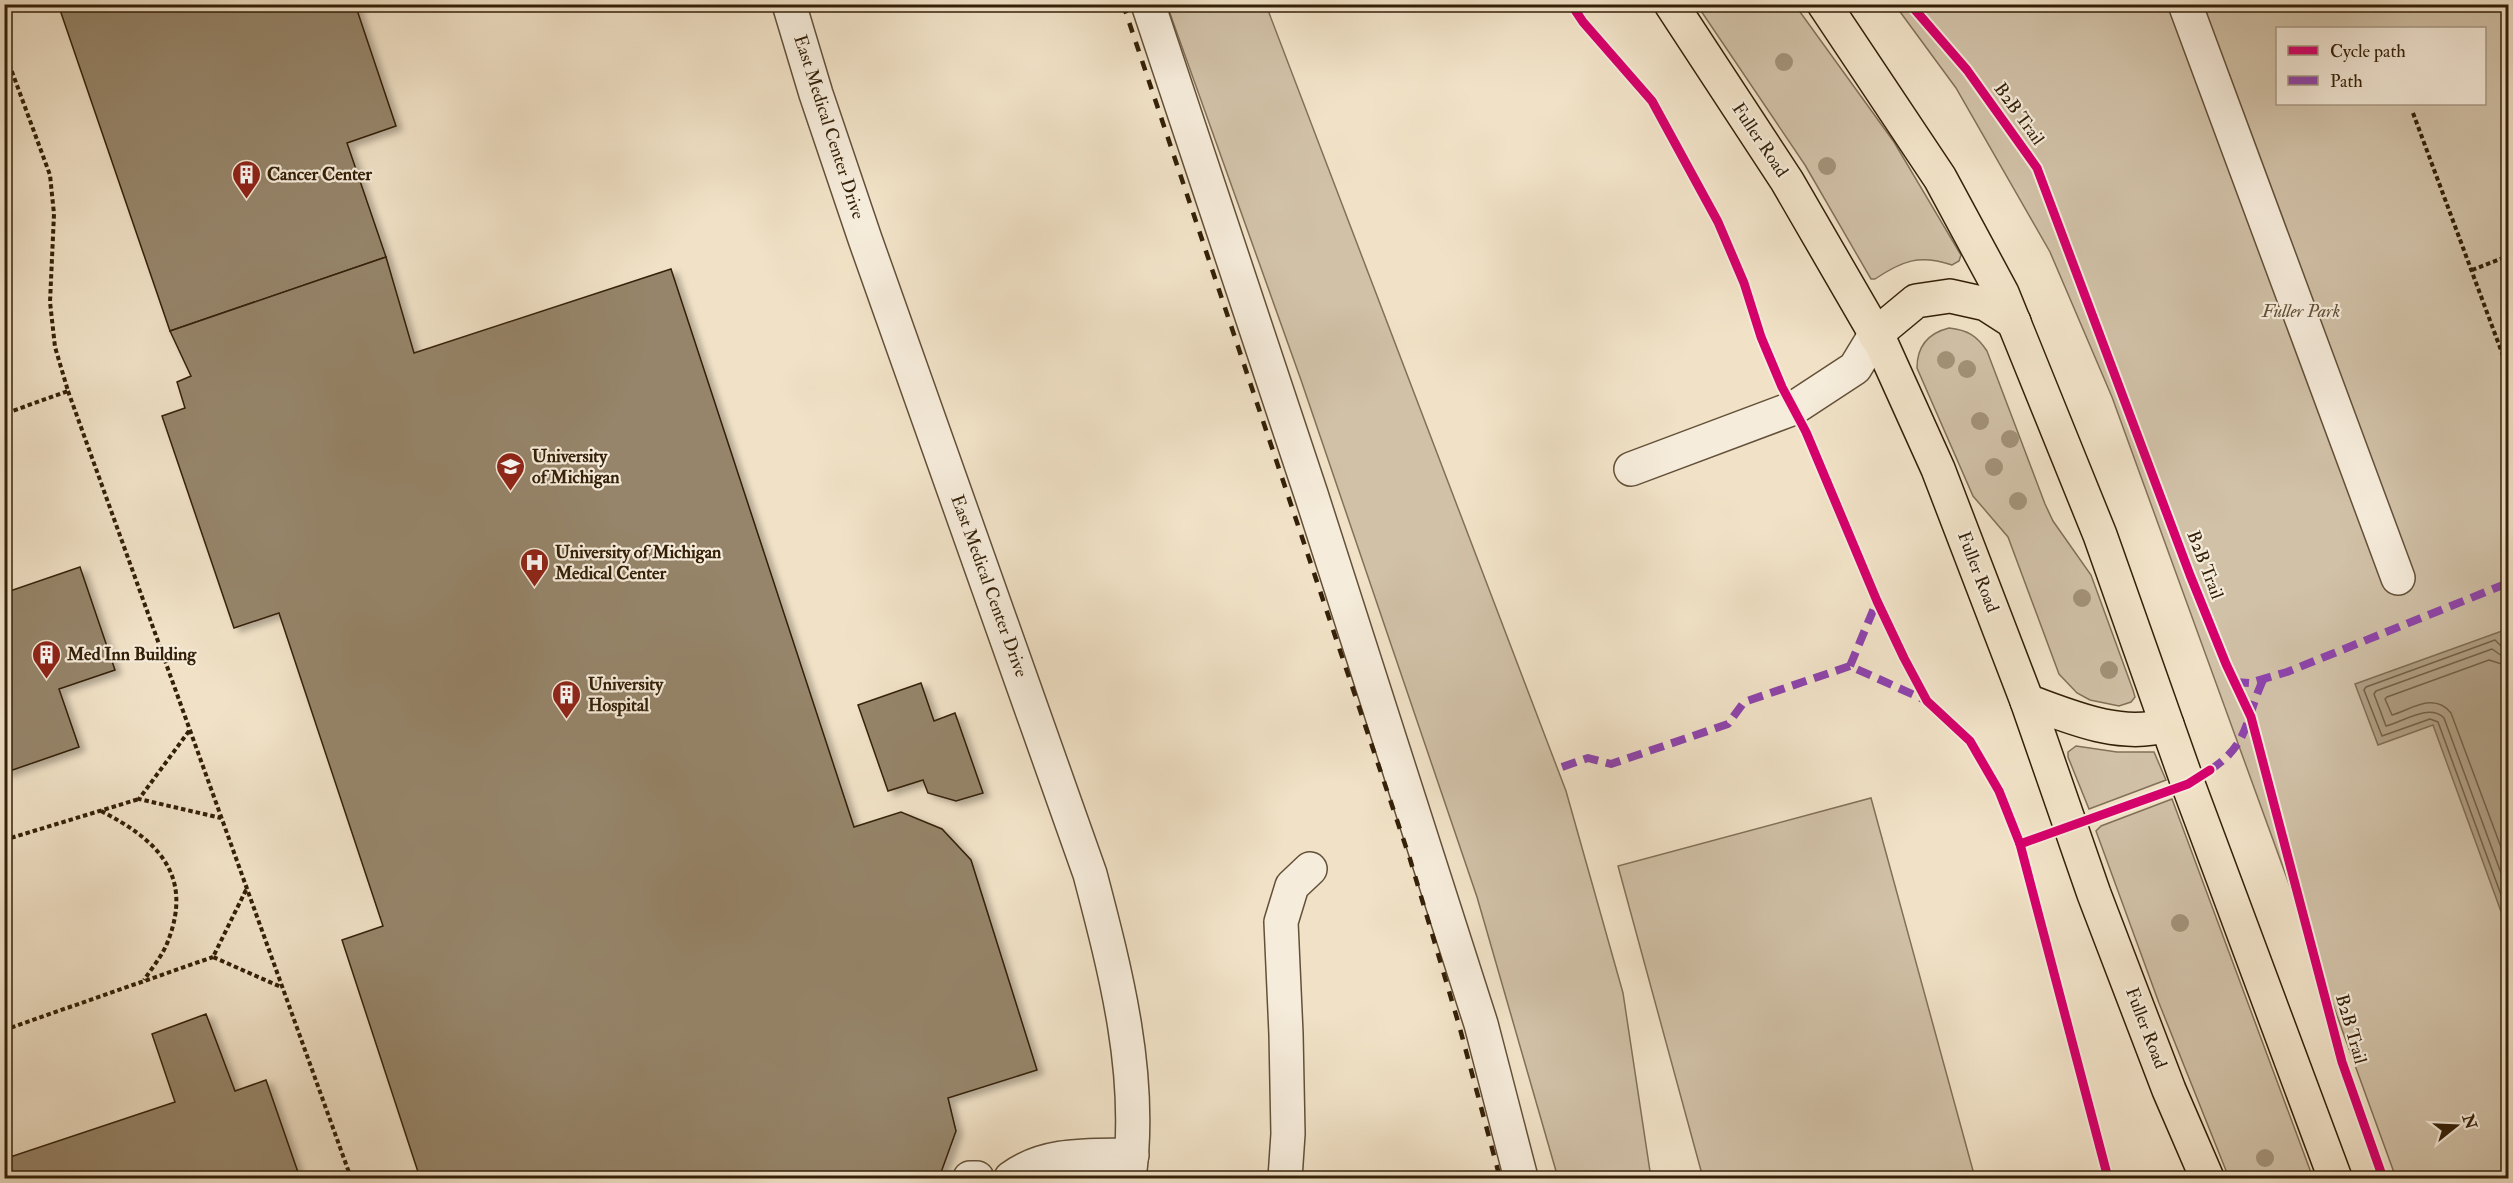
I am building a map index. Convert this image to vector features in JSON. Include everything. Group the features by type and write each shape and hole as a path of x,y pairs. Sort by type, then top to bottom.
{"main road":[{"name":"Fuller Road","path":"1671,4 1787,181 1875,335 1938,469 2026,701 2094,894 2169,1090 2207,1179"},
{"path":"1824,4 1940,178 2002,292 2100,536 2167,725 2335,1179"},
{"path":"1875,335 1916,301 1950,296 1986,304 2014,322"},
{"path":"2026,701 2114,729 2153,730 2167,725"}],"street":[{"name":"East Medical Center Drive","path":"789,4 816,94 866,239 1090,874 1114,963 1128,1044 1132,1101 1130,1167"},
{"path":"1148,4 1311,494 1481,1024 1521,1179"},
{"path":"2185,4 2398,578"},
{"path":"1631,469 1794,408 1855,368 1875,335"},
{"path":"1285,1179 1288,1134 1281,922 1292,886 1310,869"},
{"path":"1011,1179 1024,1169 1051,1159 1130,1167"},
{"path":"970,1179 976,1179"}],"path":[{"path":"4,50 50,174 54,214 50,302 55,347 68,391 351,1179"},
{"path":"2413,113 2508,369"},
{"path":"2472,270 2508,256"},
{"path":"4,414 68,391"},
{"path":"139,799 190,731"},
{"path":"4,840 139,799 221,818"},
{"path":"100,811 128,825 149,840 165,862 177,898 176,915 168,942 144,981"},
{"path":"213,957 246,889"},
{"path":"4,1030 213,957 282,987"}],"green space":[{"path":"1167,5 1266,5 1566,791 1623,993 1651,1178 1558,1178 1477,897 1301,380"},
{"path":"1697,5 1795,5 1894,142 1961,255 1959,261 1952,265 1930,260 1911,261 1871,279 1805,165"},
{"name":"Fuller Park","path":"1895,5 2508,5 2508,1178 2396,1178 2112,397 2050,252 1956,88"},
{"path":"1949,328 1962,330 1971,335 1980,341 1987,351 2045,504 2053,521 2091,575 2133,690 2135,697 2131,702 2119,706 2090,700 2077,693 2059,674 2008,537 1973,496 1917,368 1919,353 1930,337"},
{"path":"2076,746 2117,752 2154,752 2166,780 2089,809 2068,757 2068,752"},
{"path":"1871,798 1975,1178 1703,1178 1618,866"},
{"path":"2172,799 2313,1178 2229,1178 2159,1003 2096,831 2101,826"}],"water":[{"path":"2502,631 2508,650 2507,928 2433,725 2378,745 2355,684"}],"building":[{"name":"Cancer Center","path":"58,4 355,4 396,126 347,143 386,257 170,331"},
{"name":"University Hospital","path":"386,257 414,353 671,269 854,827 901,812 942,829 971,860 1037,1070 948,1098 956,1131 939,1178 420,1178 342,940 383,926 279,613 234,628 162,416 185,408 177,382 191,376 170,331"},
{"name":"Med Inn Building","path":"80,567 115,670 59,689 79,747 4,773 4,593"},
{"path":"921,683 934,721 955,713 983,793 956,801 928,793 923,780 888,791 858,705"},
{"path":"206,1014 235,1091 266,1080 300,1178 4,1178 4,1159 175,1102 152,1034"}],"railway":[{"path":"1123,4 1410,859 1459,1025 1500,1178"}],"marked path":[{"path":"2234,682 2249,683 2287,672 2508,583"},
{"path":"1850,666 1877,601"},
{"path":"1562,767 1588,758 1611,764 1728,724 1744,702 1850,666 1925,700"},
{"path":"2210,770 2223,760 2240,740 2263,680"}],"cycle path":[{"path":"1571,4 1583,22 1652,101 1718,222 1744,283 1761,337 1782,387 1806,432 1877,601 1904,658 1927,701 1970,741 1999,791 2020,844 2108,1178"},
{"name":"B2B Trail","path":"1910,4 1967,70 2037,168 2190,575 2226,664 2251,717 2342,1062 2383,1178"},
{"path":"2020,844 2188,784 2210,770"}],"place":[{"name":"Cancer Center","path":"246,200"},
{"name":"University of Michigan","path":"511,492"},
{"name":"University of Michigan Medical Center","path":"534,588"},
{"name":"Med Inn Building","path":"46,680"},
{"name":"University Hospital","path":"567,720"}]}
